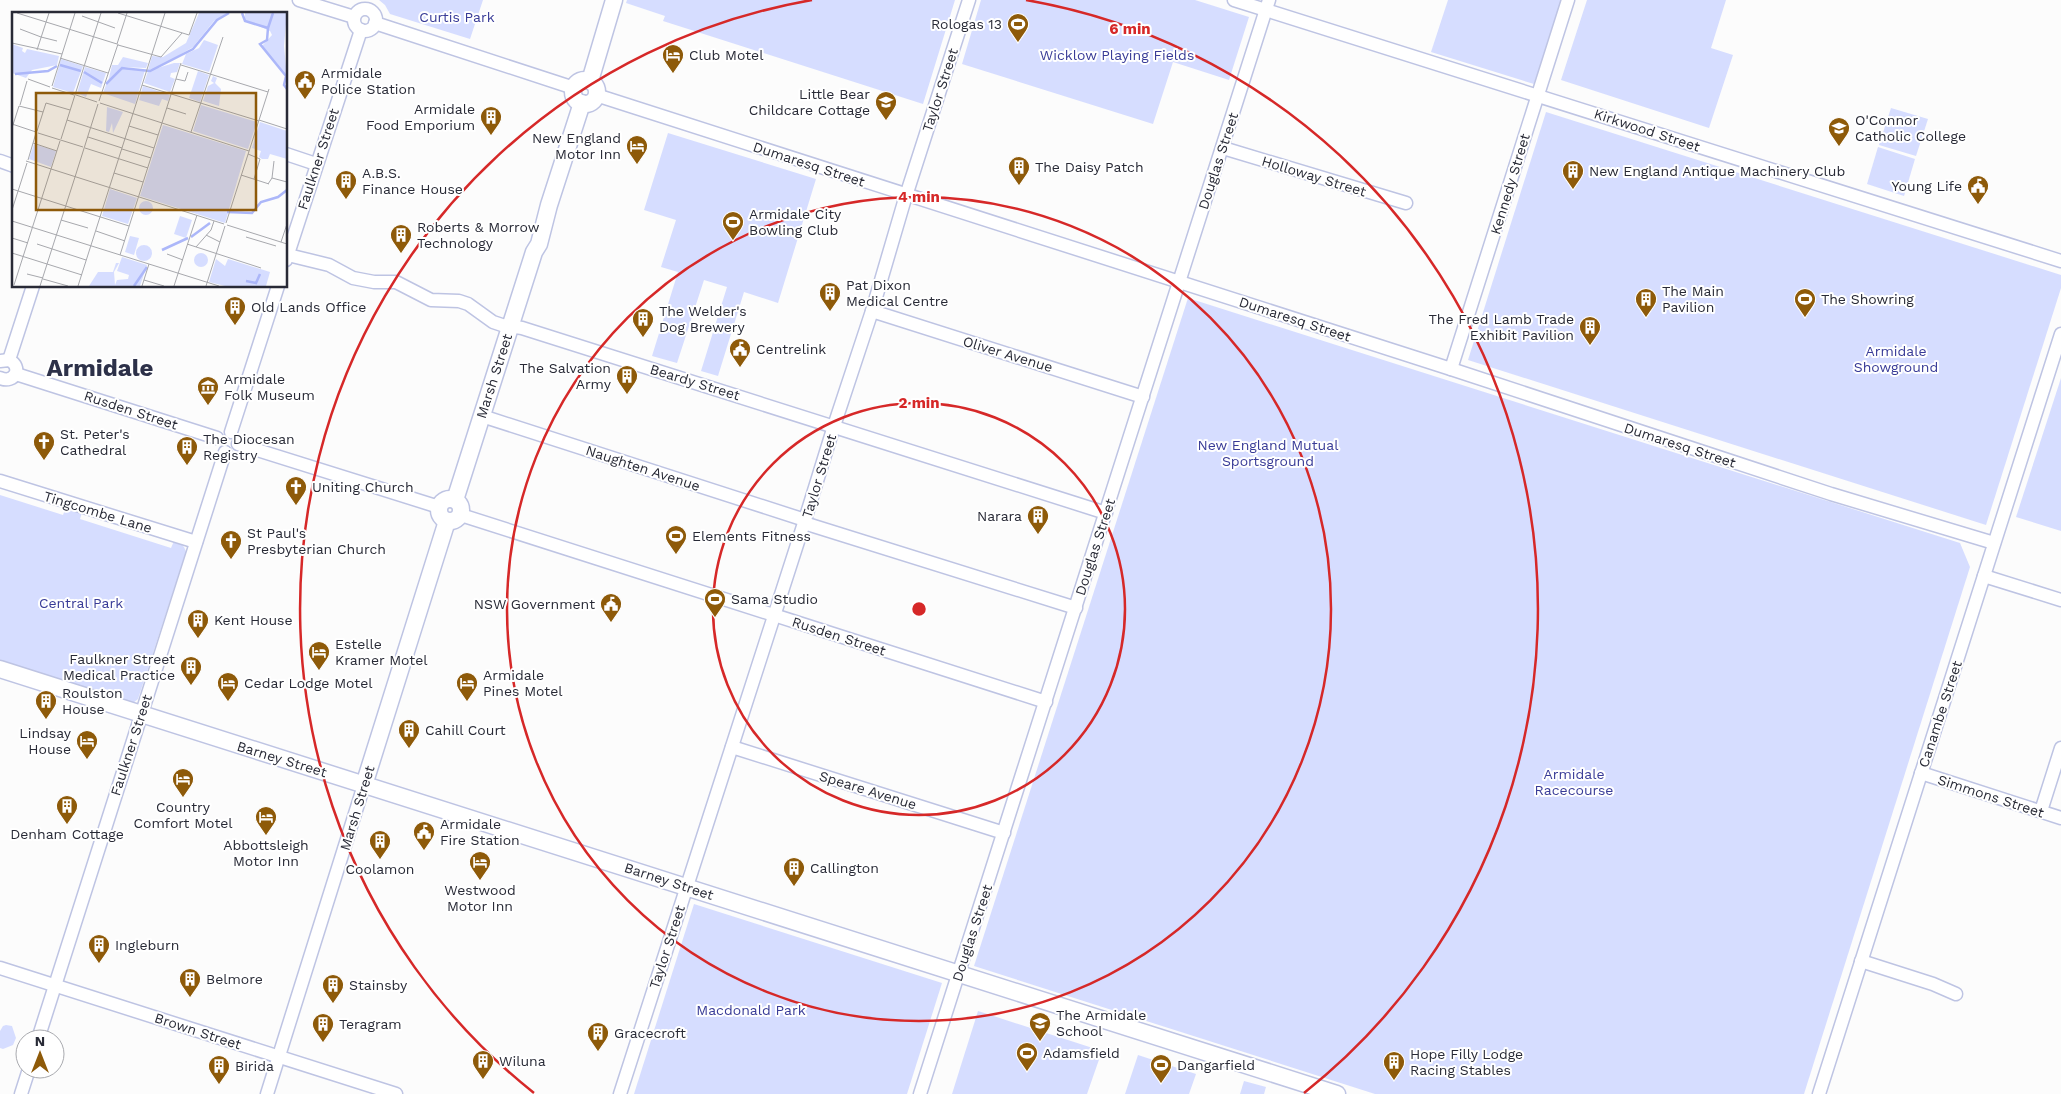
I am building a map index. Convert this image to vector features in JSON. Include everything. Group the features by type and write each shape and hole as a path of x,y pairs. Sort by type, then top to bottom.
{"main road":[{"name":"Marsh Street","path":"364,785 450,511 534,252 539,244 549,205 589,93 614,0"},
{"path":"574,88 574,98 589,93"},
{"name":"Barney Street","path":"0,669 1337,1094"}],"street":[{"path":"299,0 354,17"},
{"name":"Taylor Street","path":"620,1094 805,522 872,311 906,195 969,0"},
{"name":"Kirkwood Street","path":"1234,0 1267,5 1538,96 2061,261"},
{"name":"Kennedy Street","path":"1451,369 1568,0"},
{"path":"370,5 375,15 375,23 370,30 360,30 354,25 354,17 359,10 370,5"},
{"name":"Douglas Street","path":"920,1094 1267,5"},
{"path":"375,23 574,88"},
{"name":"Faulkner Street","path":"288,254 360,30"},
{"name":"Dumaresq Street","path":"589,93 1451,369 1831,494 1994,543"},
{"name":"Holloway Street","path":"1223,148 1406,204"},
{"path":"288,155 316,164"},
{"path":"0,161 12,165"},
{"name":"Beardy Street","path":"288,257 329,265 353,278 374,282 396,282 431,300 459,301 468,304 493,322 522,328 1106,513"},
{"path":"1,383 11,379 16,374 16,365 5,360 32,288"},
{"path":"231,432 277,288"},
{"name":"Oliver Avenue","path":"872,311 1143,397"},
{"name":"Canambe Street","path":"1819,1094 2061,334"},
{"name":"Rusden Street","path":"16,374 217,438"},
{"name":"Naughten Avenue","path":"482,416 805,522 1076,608"},
{"path":"222,432 231,432 236,436 238,444 231,452 225,452 218,448 217,438 222,432"},
{"name":"Rusden Street","path":"238,444 1046,702"},
{"name":"Faulkner Street","path":"41,1029 225,452"},
{"name":"Tingcombe Lane","path":"0,481 196,542"},
{"path":"1984,576 2061,600"},
{"name":"Speare Avenue","path":"732,747 1004,833"},
{"path":"2041,812 2061,748"},
{"name":"Simmons Street","path":"1921,773 2061,818"},
{"name":"Marsh Street","path":"267,1094 364,785"},
{"path":"1861,961 1933,984 1956,994"},
{"name":"Brown Street","path":"0,968 396,1094"},
{"path":"21,1094 26,1079"}],"green space":[{"name":"Curtis Park","path":"379,0 483,0 470,39 390,14 385,5"},
{"path":"627,0 955,0 923,104 663,21 665,16 626,3"},
{"name":"Wicklow Playing Fields","path":"981,0 1195,0 1249,17 1229,80 1173,62 1153,124 962,64"},
{"path":"1448,0 1561,0 1534,84 1431,52"},
{"path":"1587,0 1726,0 1711,48 1733,55 1709,128 1561,80"},
{"path":"1891,108 1928,119 1916,156 1879,145"},
{"name":"Armidale Showground","path":"1546,112 2061,275 2061,288 1986,525 1468,360"},
{"name":"Armidale City Bowling Club","path":"668,133 816,179 778,303 744,292 718,376 701,371 727,287 704,280 677,363 652,356 678,272 661,267 676,220 644,210"},
{"path":"1878,147 1915,159 1904,196 1867,184"},
{"name":"Armidale Racecourse","path":"1188,298 1960,543 1970,567 1804,1094 1375,1094 974,966"},
{"path":"2061,378 2061,531 2016,517"},
{"name":"Central Park","path":"0,495 63,515 66,507 82,512 80,519 171,548 174,541 184,548 186,552 138,699 133,703 0,660"},
{"name":"Macdonald Park","path":"694,904 942,983 907,1094 634,1094"},
{"name":"Adamsfield","path":"978,1011 1102,1051 1087,1094 952,1094"},
{"path":"3,1026 12,1026 15,1040 13,1045 3,1049 0,1048 0,1031"},
{"name":"Dangarfield","path":"1138,1055 1196,1074 1189,1094 1125,1094"},
{"path":"1244,1081 1266,1087 1264,1094 1240,1094"}],"place":[{"name":"Rologas 13","path":"1018,43"},
{"name":"Club Motel","path":"673,74"},
{"name":"Armidale Police Station","path":"305,100"},
{"name":"Little Bear Childcare Cottage","path":"886,121"},
{"name":"Armidale Food Emporium","path":"491,136"},
{"name":"O'Connor Catholic College","path":"1839,147"},
{"name":"New England Motor Inn","path":"637,165"},
{"name":"The Daisy Patch","path":"1019,186"},
{"name":"New England Antique Machinery Club","path":"1573,190"},
{"name":"A.B.S. Finance House","path":"346,200"},
{"name":"Young Life","path":"1978,205"},
{"name":"Armidale City Bowling Club","path":"733,241"},
{"name":"Roberts & Morrow Technology","path":"401,254"},
{"name":"Pat Dixon Medical Centre","path":"830,312"},
{"name":"The Main Pavilion","path":"1646,318"},
{"name":"The Showring","path":"1805,318"},
{"name":"Old Lands Office","path":"235,326"},
{"name":"The Welder's Dog Brewery","path":"643,338"},
{"name":"The Fred Lamb Trade Exhibit Pavilion","path":"1590,346"},
{"name":"Centrelink","path":"740,368"},
{"name":"The Salvation Army","path":"627,395"},
{"name":"Armidale Folk Museum","path":"208,406"},
{"name":"St. Peter's Cathedral","path":"44,461"},
{"name":"The Diocesan Registry","path":"187,466"},
{"name":"Uniting Church","path":"296,506"},
{"name":"Narara","path":"1038,535"},
{"name":"Elements Fitness","path":"676,555"},
{"name":"St Paul's Presbyterian Church","path":"231,560"},
{"name":"Sama Studio","path":"715,618"},
{"name":"NSW Government","path":"611,623"},
{"name":"Kent House","path":"198,639"},
{"name":"Estelle Kramer Motel","path":"319,671"},
{"name":"Faulkner Street Medical Practice","path":"191,686"},
{"name":"Cedar Lodge Motel","path":"228,702"},
{"name":"Armidale Pines Motel","path":"467,702"},
{"name":"Roulston House","path":"46,720"},
{"name":"Cahill Court","path":"409,749"},
{"name":"Lindsay House","path":"87,760"},
{"name":"Country Comfort Motel","path":"183,798"},
{"name":"Denham Cottage","path":"67,825"},
{"name":"Abbottsleigh Motor Inn","path":"266,836"},
{"name":"Armidale Fire Station","path":"424,851"},
{"name":"Coolamon","path":"380,860"},
{"name":"Westwood Motor Inn","path":"480,881"},
{"name":"Callington","path":"794,887"},
{"name":"Ingleburn","path":"99,964"},
{"name":"Belmore","path":"190,998"},
{"name":"Stainsby","path":"333,1004"},
{"name":"The Armidale School","path":"1040,1042"},
{"name":"Teragram","path":"323,1043"},
{"name":"Gracecroft","path":"598,1052"},
{"name":"Adamsfield","path":"1027,1072"},
{"name":"Wiluna","path":"483,1080"},
{"name":"Hope Filly Lodge Racing Stables","path":"1394,1081"},
{"name":"Dangarfield","path":"1161,1084"},
{"name":"Birida","path":"219,1085"}],"district":[{"name":"Armidale","path":"100,368"}],"park label":[{"name":"New England Mutual Sportsground","path":"1268,454"}]}
